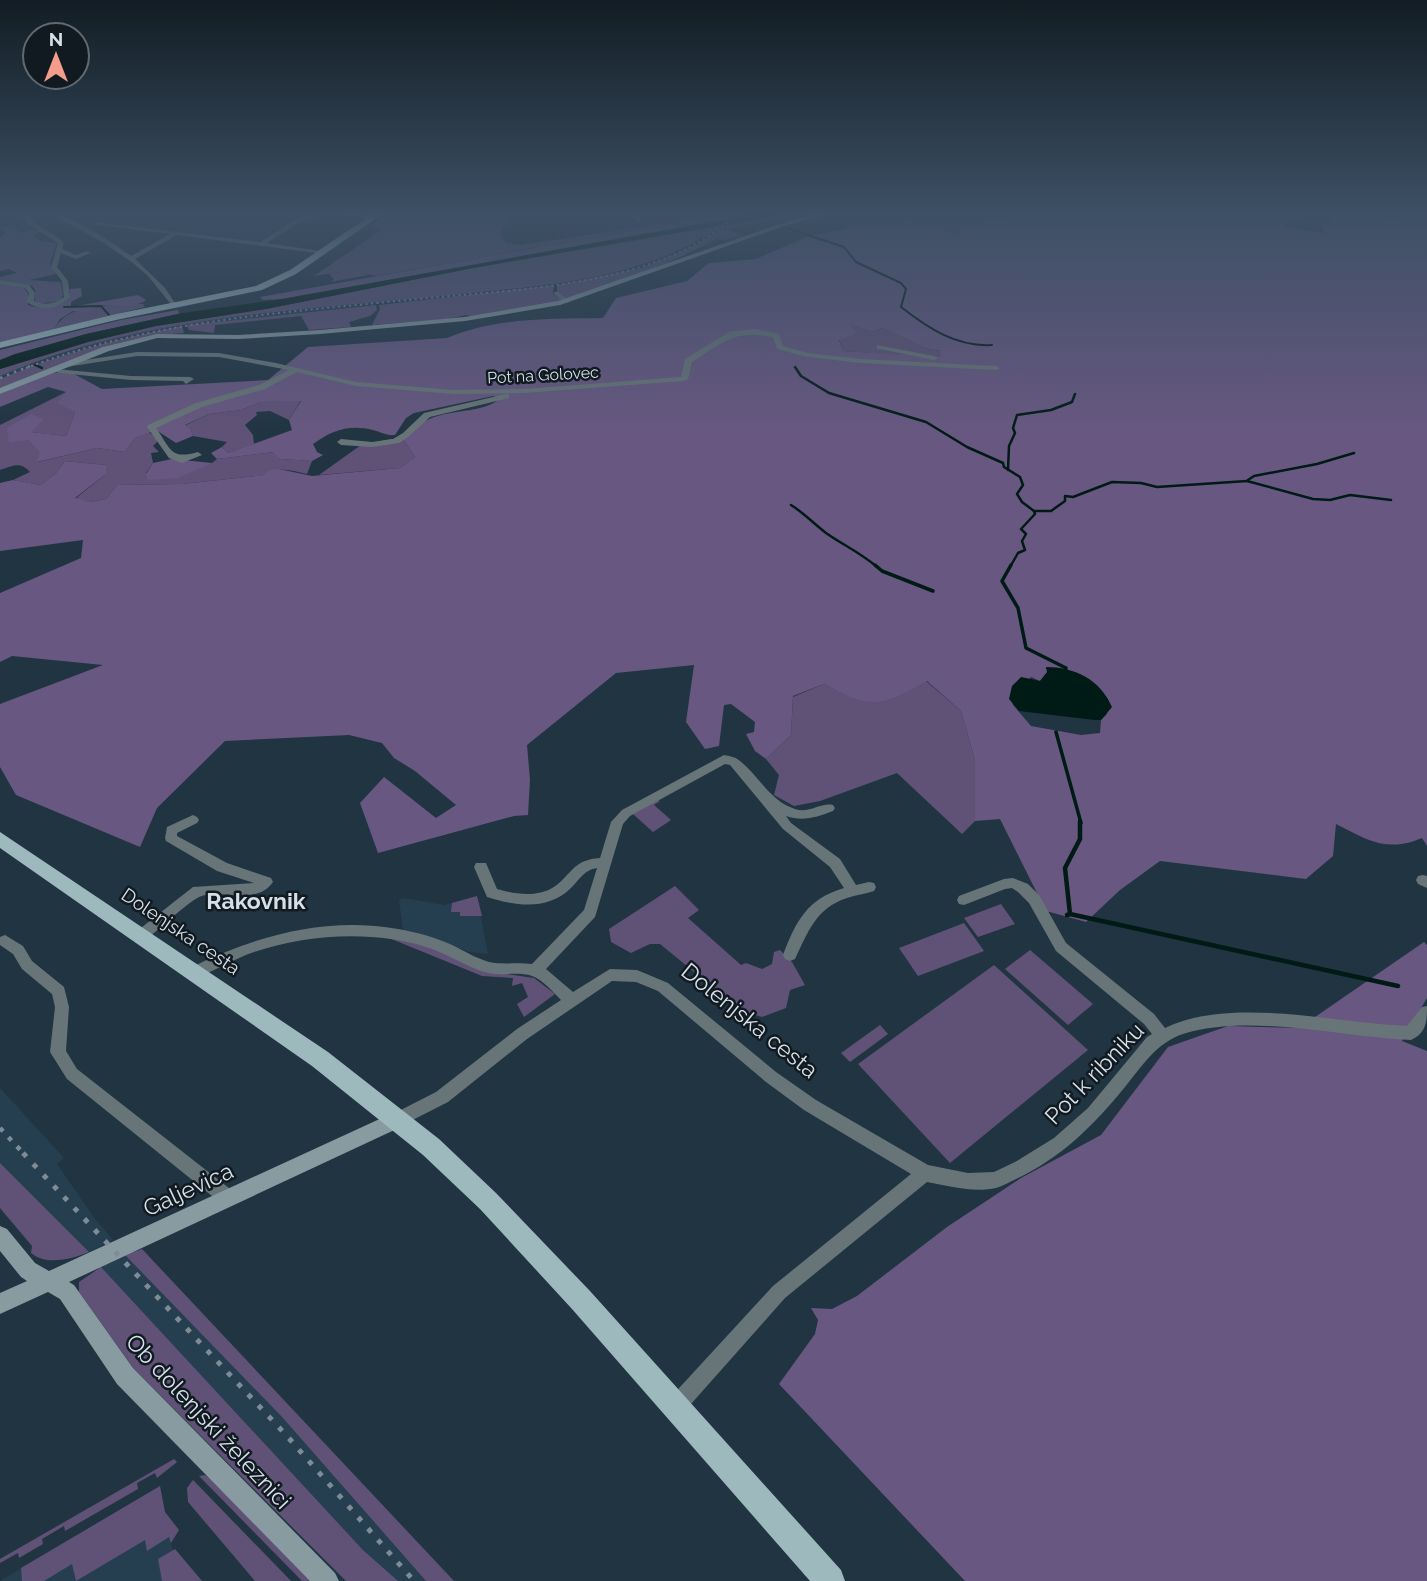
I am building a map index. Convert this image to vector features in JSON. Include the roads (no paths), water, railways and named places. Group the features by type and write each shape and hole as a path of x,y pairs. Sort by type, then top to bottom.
{"main road":[{"path":"0,345 116,317 262,287"},
{"name":"Dolenjska cesta","path":"0,839 320,1059 397,1120 488,1201 676,1406 830,1581"}],"street":[{"path":"28,287 32,293 30,302 34,305 49,306 63,302 67,297 66,287"},
{"path":"160,287 174,306"},
{"path":"0,391 114,346 163,336 243,337 474,318 567,302 607,287"},
{"path":"556,293 567,302"},
{"name":"Pot na Golovec","path":"62,365 117,356 175,353 231,356 380,387 510,392 684,379 688,360 732,334 749,331 771,334 785,350 808,355 861,361 998,368 880,347"},
{"path":"52,370 131,378 190,379 186,382"},
{"path":"198,455 182,460 172,456 151,427 198,405 262,387 295,370"},
{"path":"341,442 366,444 397,440 427,415 501,398 510,392"},
{"path":"536,971 590,913 620,818 724,759 734,762 787,826 835,863 852,890"},
{"path":"763,795 794,816 829,808"},
{"path":"142,935 198,891 256,889 266,882 222,867 171,838 171,830 193,820"},
{"path":"481,867 492,893 527,899 554,894 583,865 605,863"},
{"path":"964,900 1004,884 1013,883 1024,888 1034,899 1061,947 1149,1018 1162,1035"},
{"path":"790,955 804,920 825,901 852,890 869,887"},
{"path":"195,972 220,958 281,938 338,929 409,937 432,943 488,968 536,971 573,1001"},
{"path":"5,941 18,950 27,965 59,991 62,1007 58,1052 72,1074 228,1198"},
{"name":"Dolenjska cesta","path":"397,1120 442,1097 523,1034 610,975 648,978 663,987 771,1077 810,1105 925,1173"},
{"name":"Pot k ribniku","path":"925,1173 968,1181 995,1180 1021,1168 1060,1144 1094,1113 1152,1042 1162,1035 1220,1020 1286,1022 1411,1033 1427,1012"},
{"name":"Galjevica","path":"0,1304 397,1120"},
{"path":"676,1406 779,1292 925,1173"},
{"name":"Ob dolenjski železnici","path":"0,1236 28,1270 67,1292 125,1377 327,1581"}],"waterway":[{"path":"904,287 906,289 901,307 932,329 966,343 992,345"},
{"path":"64,307 101,306 109,315"},
{"path":"35,365 42,368 38,366"},
{"path":"795,367 801,376 829,393 926,422 967,447 1003,463 1008,470"},
{"path":"1008,470 1009,446 1015,433 1013,428 1017,415 1051,410 1072,402 1075,394"},
{"path":"1248,480 1254,476 1317,464 1354,453"},
{"path":"1008,470 1020,477 1023,485 1017,494 1022,502 1034,511"},
{"path":"1034,511 1051,511 1065,501 1065,496 1073,497 1112,482 1141,483 1157,487 1247,481 1313,499 1330,500 1350,495 1391,500"},
{"path":"791,505 826,533 877,567"},
{"path":"1010,567 1018,553 1025,550 1022,541 1026,534 1021,529 1035,514 1034,511"},
{"path":"875,565 882,571 933,591"},
{"path":"1011,565 1002,581 1018,608 1026,648 1066,668 1065,671"},
{"path":"1056,732 1081,823"},
{"path":"1070,914 1065,868 1080,839 1080,821"},
{"path":"1070,914 1398,986"}],"railway":[{"path":"26,368 74,351 124,338 224,320 541,287"},
{"path":"0,378 30,366"},
{"path":"0,1128 24,1154"},
{"path":"23,1153 287,1436 414,1581"}],"district":[{"name":"Rakovnik","path":"256,900"}]}
